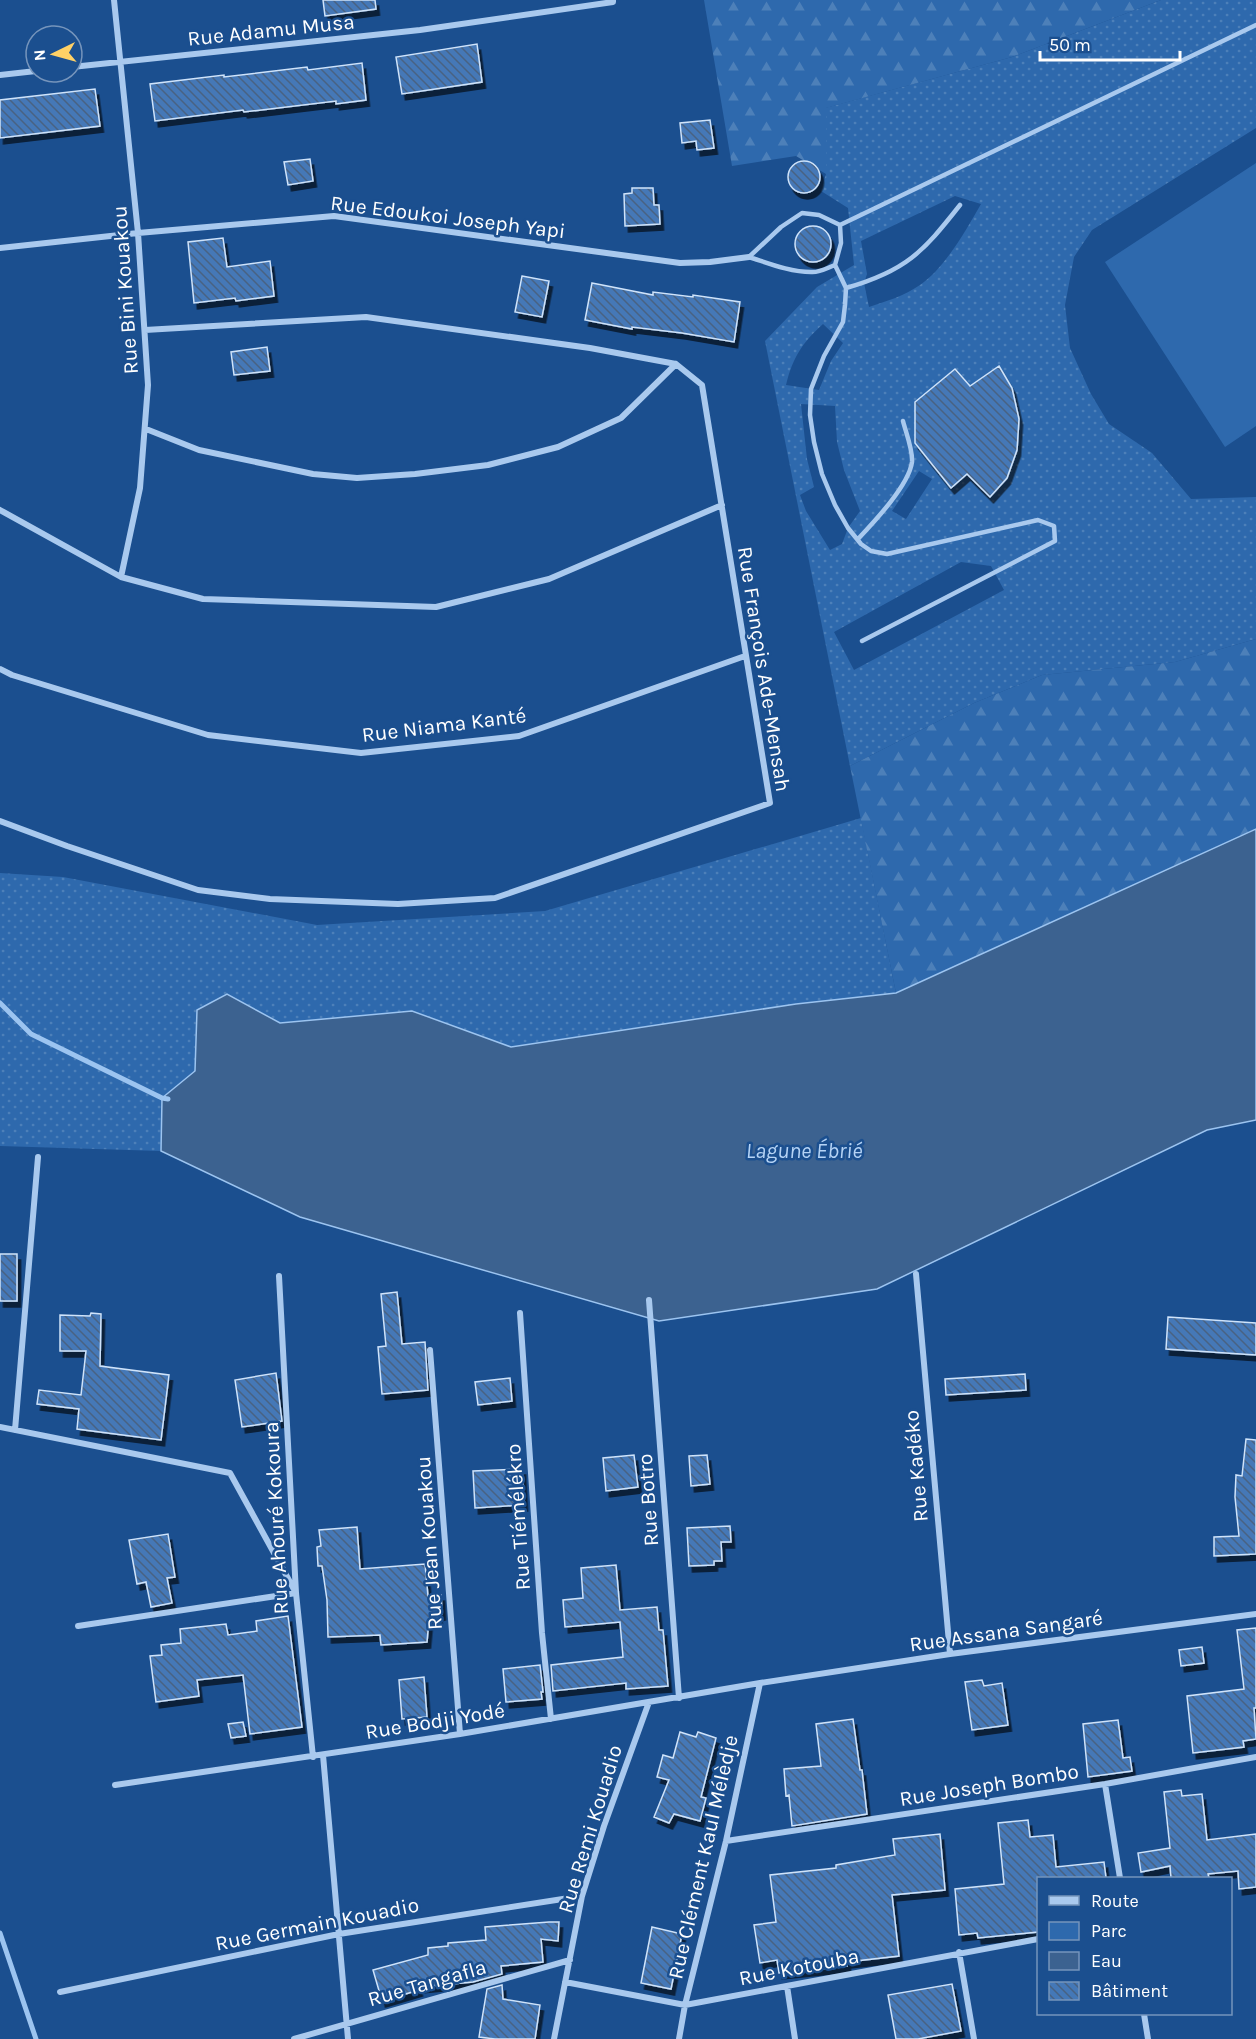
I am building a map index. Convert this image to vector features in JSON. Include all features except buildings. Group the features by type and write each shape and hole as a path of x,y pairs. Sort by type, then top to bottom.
{"street":[{"name":"Rue Bini Kouakou","path":"114,0 138,233 148,385 140,488 121,577"},
{"name":"Rue Adamu Musa","path":"84,66 420,30 613,2 613,0"},
{"path":"0,75 24,72"},
{"name":"Rue Edoukoi Joseph Yapi","path":"0,248 334,216 680,263 748,257"},
{"name":"Rue François Ade-Mensah","path":"0,821 198,890 270,898 398,904 495,898 770,803 702,385 676,364 590,348 366,317 145,330"},
{"path":"146,429 199,450 313,474 357,478 415,474 488,465 558,447 621,418 676,364"},
{"path":"0,510 121,577 203,599 436,607 549,579 722,505"},
{"name":"Rue Niama Kanté","path":"0,669 12,675 208,735 361,753 519,736 745,656"},
{"path":"15,1430 38,1156"},
{"name":"Rue Kadéko","path":"915,1274 950,1654"},
{"name":"Rue Ahouré Kokoura","path":"279,1276 296,1593 313,1757"},
{"name":"Rue Botro","path":"650,1300 679,1698"},
{"name":"Rue Tiémélékro","path":"520,1313 542,1633 551,1719"},
{"name":"Rue Jean Kouakou","path":"430,1350 460,1734"},
{"path":"0,1427 230,1473 296,1593 78,1626"},
{"name":"Rue Assana Sangaré","path":"760,1683 950,1654 1256,1614"},
{"name":"Rue Bodji Yodé","path":"115,1785 460,1734 760,1683"},
{"name":"Rue Clément Kaul Mélèdje","path":"679,2039 685,2005 726,1841 760,1683"},
{"name":"Rue Remi Kouadio","path":"554,2039 582,1896 604,1826 649,1702"},
{"path":"323,1755 348,2039"},
{"name":"Rue Joseph Bombo","path":"726,1841 1105,1784 1256,1757"},
{"path":"1105,1784 1120,1877"},
{"name":"Rue Germain Kouadio","path":"60,1992 339,1934 582,1896"},
{"name":"Rue Kotouba","path":"566,1982 685,2005 1037,1939"},
{"path":"959,1952 974,2039"},
{"name":"Rue Tangafla","path":"294,2039 570,1960"},
{"path":"787,1986 795,2039"},
{"path":"1144,2015 1148,2039"}],"lane":[{"path":"840,225 1256,26"},
{"path":"846,288 885,274 911,260 932,240 960,205"},
{"path":"748,257 781,227 802,213 819,215 840,225"},
{"path":"840,225 841,243 835,266 846,288 843,322 824,356 811,389 810,415 813,442 822,474 835,505 858,539 871,552 887,554 1038,520 1054,526 1055,541 862,641"},
{"path":"748,257 813,273 835,266"},
{"path":"858,539 880,515 909,471 912,462 903,421"}],"green space":[{"path":"704,0 1161,0 1012,57 826,108 826,174 796,156 732,166"},
{"path":"1161,0 1256,0 1256,128 1092,230 1074,257 1065,305 1070,348 1091,394 1109,424 1152,453 1191,499 1256,497 1256,639 1175,662 1042,675 974,703 850,766 765,341 817,287 854,265 848,208 821,191 826,174 825,108 1012,57","holes":["955,196 981,204 954,248 929,278 908,292 869,307 864,283 867,274 861,241","823,324 843,343 831,361 819,390 786,385 795,358 809,338","999,366 1012,388 1019,419 1017,450 1007,478 989,497 967,474 951,488 916,444 927,434 915,432 915,407 929,406 921,397 955,369 970,386","801,404 835,406 837,442 844,470 860,511 848,528 842,544 830,550 806,511 800,495 814,487 807,459","919,471 932,479 906,519 892,511","961,562 991,566 1004,590 854,670 834,632"]},
{"path":"1256,163 1256,426 1225,447 1105,262"},
{"path":"1256,639 1256,829 896,993 850,766 974,703 1042,675 1175,662"},
{"path":"861,818 896,993 796,1004 510,1047 412,1011 280,1023 227,994 197,1010 195,1071 162,1098 161,1151 0,1146 0,873 63,877 317,925 545,911"}],"water":[{"name":"Lagune Ébrié","path":"1256,829 1256,1120 1207,1130 877,1289 659,1321 300,1217 161,1151 162,1098 195,1071 197,1010 227,994 280,1023 412,1011 511,1047 796,1004 896,993"}],"waterway":[{"path":"0,1003 31,1034 168,1099"},
{"path":"0,1933 36,2039"}]}
